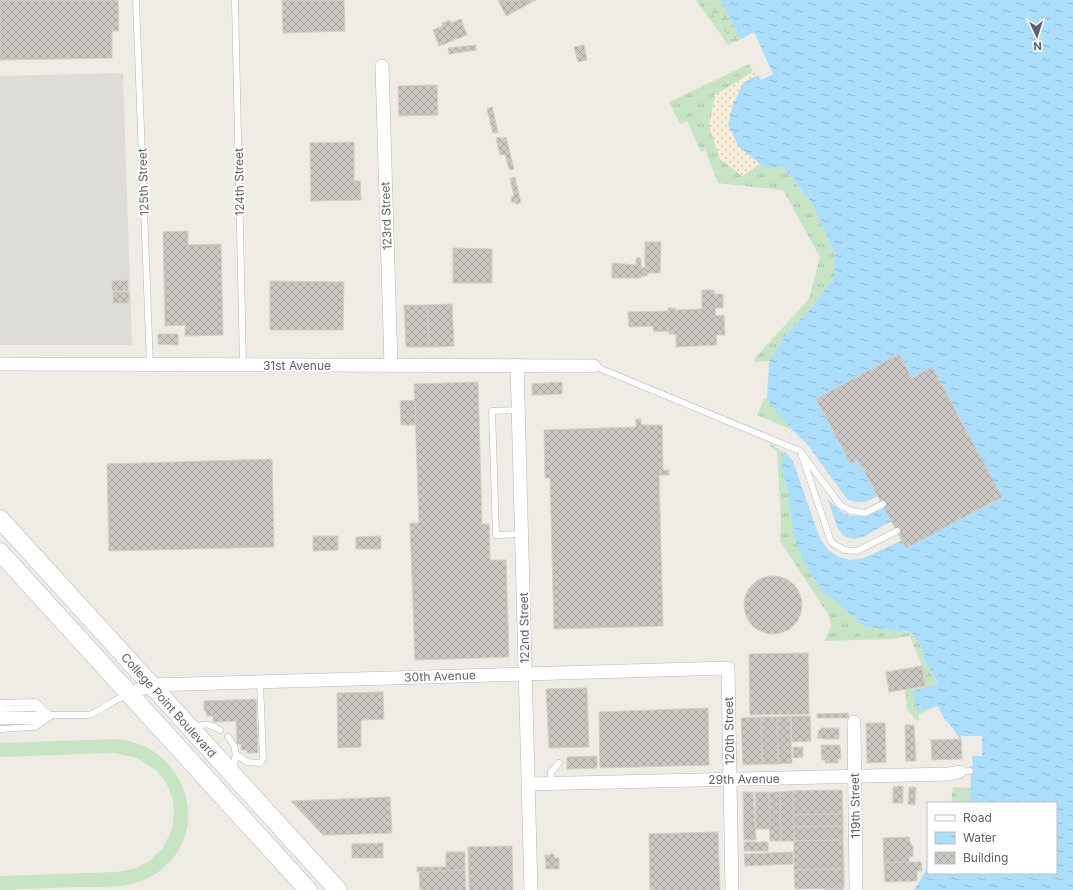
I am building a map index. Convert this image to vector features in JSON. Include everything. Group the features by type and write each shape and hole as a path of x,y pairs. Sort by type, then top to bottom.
{"main road":[{"name":"College Point Boulevard","path":"0,519 191,729 233,764 338,890"},
{"name":"College Point Boulevard","path":"0,552 308,890"}],"street":[{"name":"123rd Street","path":"382,66 391,365"},
{"name":"31st Avenue","path":"0,364 594,366"},
{"name":"122nd Street","path":"517,365 531,890"},
{"name":"30th Avenue","path":"151,685 728,668"},
{"name":"120th Street","path":"728,668 732,890"},
{"path":"129,694 151,685"},
{"name":"119th Street","path":"854,722 856,890"},
{"name":"29th Avenue","path":"528,784 730,778 854,777 949,774 965,772"}],"lane":[{"name":"125th Street","path":"136,0 150,365"},
{"name":"124th Street","path":"235,0 243,365"},
{"path":"594,366 800,451 841,506 852,512 865,512 882,504"},
{"path":"518,410 492,411 496,534 522,534"},
{"path":"800,451 831,542 844,550 857,552 897,531"},
{"path":"228,737 232,742 233,764 247,762 260,763 263,758 260,682"},
{"path":"0,715 89,715 98,712 116,699 129,694"},
{"path":"0,703 36,702 50,716"},
{"path":"0,709 36,708 50,716"},
{"path":"0,721 35,721 50,716"},
{"path":"0,729 35,727 50,716"},
{"path":"191,729 204,723 210,724 220,730"},
{"path":"551,783 551,772 559,763"}],"shaded area":[{"path":"123,73 132,345 0,345 0,76"}],"green space":[{"path":"696,0 704,0 731,40 728,45"},
{"path":"704,0 720,0 741,39 728,45 731,40"},
{"path":"749,64 753,72 715,95 742,176 760,164 764,167 783,167 811,202 835,253 834,277 813,306 786,335 769,361 755,362 754,359 809,299 820,257 783,190 718,183 705,150 701,152 687,121 680,124 669,102"},
{"path":"767,398 792,430 757,415 764,399"},
{"path":"771,444 785,453 781,465 790,503 816,580 823,593 836,601 864,627 911,632 921,646 924,658 938,685 912,691 938,706 919,714 919,720 916,720 907,710 905,689 922,666 910,636 891,639 824,641 831,627 829,616 780,541 781,521 777,451 770,446"},
{"path":"116,739 141,745 162,758 177,776 186,796 188,819 183,841 171,861 150,877 133,884 105,887 0,890 0,876 116,872 133,869 148,862 163,848 172,829 174,813 173,800 166,782 157,771 137,758 114,753 0,757 0,743"},
{"path":"953,787 971,788 970,802 951,802"}],"sand":[{"path":"753,72 758,75 743,83 739,147 760,164 742,176 720,159 709,126 715,95"}],"water":[{"path":"720,0 1073,0 1073,890 914,890 927,869 927,874 1057,874 1057,802 970,802 971,777 969,751 962,744 956,733 942,715 938,706 918,710 912,691 938,684 924,658 921,646 911,632 864,627 836,601 823,593 803,560 794,537 788,493 781,465 792,429 777,413 767,398 769,361 786,335 813,306 834,277 835,253 811,202 783,167 764,167 739,147 728,125 732,107 743,83 758,75 761,80 773,74 754,32 741,39"}],"pier":[{"path":"792,430 807,444 847,499 856,502 865,502 878,496 885,508 869,515 851,516 842,512 828,500 838,529 844,536 853,539 863,537 892,521 902,540 864,558 851,560 839,557 828,550 821,540 816,528 793,461 785,451"},
{"path":"961,736 982,736 982,756 972,756 973,766 968,766 967,752 962,748"}],"building":[{"path":"0,0 118,0 119,31 112,31 112,58 0,60"},
{"path":"282,0 344,0 345,31 283,33"},
{"path":"498,0 536,0 506,16"},
{"path":"461,19 467,35 439,46 433,30 443,26 442,23 450,20 451,23"},
{"path":"476,45 476,50 449,54 448,48"},
{"path":"584,45 587,60 578,62 574,47"},
{"path":"437,85 438,115 399,116 398,86"},
{"path":"492,107 498,132 493,133 487,109"},
{"path":"500,137 501,139 506,137 514,169 509,170 505,154 500,155 496,138"},
{"path":"354,142 354,181 360,181 361,200 311,201 310,143"},
{"path":"515,177 521,203 516,204 515,202 512,202 511,197 514,196 510,178"},
{"path":"188,231 188,245 221,244 223,335 185,336 185,325 165,326 163,232"},
{"path":"645,242 661,242 660,273 647,273 647,276 641,276 641,278 612,278 612,263 636,265 636,259 639,257 641,259 641,267 645,268"},
{"path":"453,248 492,249 492,283 453,283"},
{"path":"128,280 128,291 112,291 112,281"},
{"path":"270,281 344,282 343,330 270,330"},
{"path":"702,290 714,290 714,294 723,294 723,308 715,308 716,316 724,315 725,335 716,335 717,345 676,347 676,334 669,334 669,331 654,332 653,326 629,327 628,312 668,311 668,308 675,308 675,310 702,309"},
{"path":"113,292 129,292 129,303 113,303"},
{"path":"452,304 454,346 429,347 427,305"},
{"path":"404,305 427,305 429,347 406,347"},
{"path":"158,334 178,334 178,345 158,344"},
{"path":"899,354 912,378 932,367 1002,497 906,548 858,460 851,464 816,399"},
{"path":"478,382 482,524 489,524 490,560 506,560 509,657 415,660 410,523 419,523 414,384"},
{"path":"562,382 562,394 532,395 532,384"},
{"path":"415,400 416,425 401,425 400,401"},
{"path":"636,419 641,419 641,425 662,425 663,470 669,470 669,475 659,475 663,626 554,629 550,478 545,478 544,430 636,427"},
{"path":"272,459 274,547 109,551 107,464"},
{"path":"313,536 338,536 338,550 313,551"},
{"path":"381,536 381,549 356,549 356,537"},
{"path":"773,576 784,578 794,584 800,594 802,605 800,616 794,626 784,632 773,634 762,632 752,626 746,616 744,605 746,594 752,584 762,578"},
{"path":"808,653 809,714 750,715 749,654"},
{"path":"922,666 925,686 889,692 886,672"},
{"path":"587,688 589,747 549,748 546,689"},
{"path":"383,692 384,719 361,720 361,747 338,748 337,693"},
{"path":"256,699 258,753 247,753 247,750 241,750 241,744 237,744 236,721 213,722 213,716 207,716 206,711 204,711 204,701"},
{"path":"708,708 709,765 600,768 599,712"},
{"path":"848,713 849,718 817,718 817,714"},
{"path":"790,716 792,763 778,764 777,717"},
{"path":"791,716 810,716 811,741 792,742"},
{"path":"761,717 777,717 778,764 762,764"},
{"path":"761,717 762,764 743,765 741,718"},
{"path":"866,723 885,723 886,762 867,763"},
{"path":"905,725 914,725 916,761 906,761"},
{"path":"821,728 839,728 839,739 817,738"},
{"path":"961,739 962,759 932,760 931,740"},
{"path":"821,745 840,745 841,759 838,759 838,763 825,763 825,760 822,760"},
{"path":"793,747 803,747 803,757 793,758"},
{"path":"597,756 597,768 567,769 567,757"},
{"path":"903,786 903,803 893,803 893,787"},
{"path":"909,787 916,787 915,805 908,804"},
{"path":"842,790 843,814 793,815 793,791"},
{"path":"793,791 794,841 781,841 780,792"},
{"path":"743,792 753,792 756,840 744,840"},
{"path":"755,792 769,792 770,829 756,829"},
{"path":"769,792 780,792 781,841 770,841"},
{"path":"390,797 392,833 323,835 291,801"},
{"path":"843,814 843,826 794,827 793,815"},
{"path":"843,826 843,840 794,841 794,827"},
{"path":"718,832 720,890 650,890 649,834"},
{"path":"909,837 910,843 913,846 913,856 909,858 909,862 884,863 883,838"},
{"path":"843,840 844,869 794,870 794,841"},
{"path":"744,842 768,842 768,851 744,851"},
{"path":"383,843 383,858 352,858 352,844"},
{"path":"512,846 513,890 469,890 468,847"},
{"path":"446,852 465,852 465,870 417,872 417,867 446,867"},
{"path":"793,852 793,864 745,866 744,854"},
{"path":"554,854 554,858 559,858 559,869 546,869 545,855"},
{"path":"921,862 922,871 917,871 917,881 885,882 884,863"},
{"path":"844,869 844,888 795,889 794,870"},
{"path":"465,870 466,890 420,890 419,872"},
{"path":"843,888 843,890 824,890 824,889"}]}
